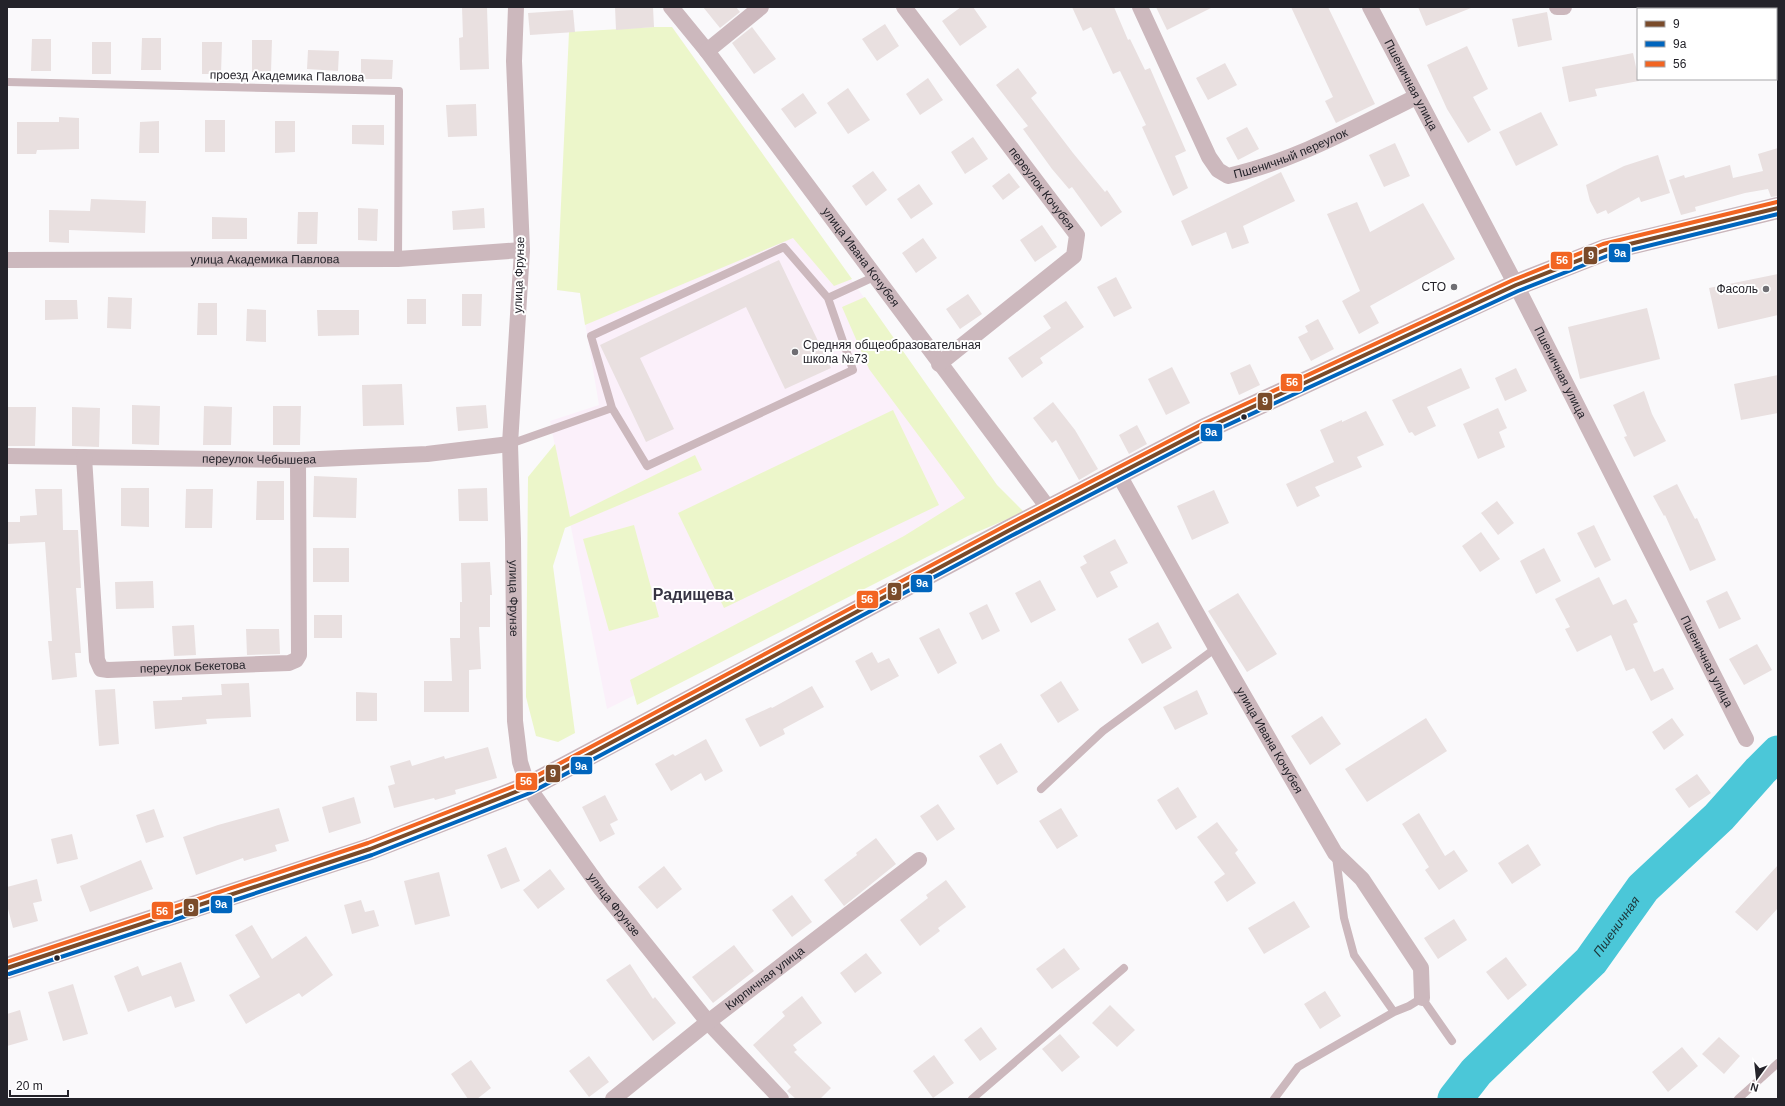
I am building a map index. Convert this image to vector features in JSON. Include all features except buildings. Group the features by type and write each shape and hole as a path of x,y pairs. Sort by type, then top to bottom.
{"main road":[{"path":"7,968 370,849 528,787 1049,510 1120,475 1205,429 1516,285 1605,250 1778,208"}],"street":[{"name":"улица Фрунзе","path":"516,7 514,61 522,250 510,444 514,540 515,721 520,762 528,787 601,889 708,1022 781,1099"},
{"name":"улица Ивана Кочубея","path":"671,7 707,50 1049,510"},
{"path":"707,50 761,7"},
{"name":"переулок Кочубея","path":"904,7 1077,235 1074,256 939,364"},
{"name":"Пшеничный переулок","path":"1140,7 1209,158 1218,170 1228,176 1275,163 1304,151 1416,97"},
{"name":"Пшеничная улица","path":"1370,7 1516,285 1746,739"},
{"path":"1557,7 1564,7"},
{"name":"улица Академика Павлова","path":"7,260 398,259 522,250"},
{"name":"переулок Чебышева","path":"7,456 298,460 427,454 510,444"},
{"name":"переулок Бекетова","path":"84,457 97,660 101,669 108,670 289,663 296,660 299,655 298,460"},
{"name":"улица Ивана Кочубея","path":"1120,475 1216,648 1335,853 1362,879 1421,968 1422,998"},
{"name":"Кирпичная улица","path":"613,1099 708,1022 919,860"}],"lane":[{"name":"проезд Академика Павлова","path":"7,82 399,91 398,259"},
{"path":"784,247 828,298 853,370 647,466 612,408 591,336 784,247"},
{"path":"828,298 876,276"},
{"path":"510,444 612,408"},
{"path":"1041,788 1103,731 1216,648"},
{"path":"1335,853 1344,918 1354,955 1394,1012"},
{"path":"972,1099 1124,968"},
{"path":"1274,1099 1298,1067 1394,1012 1409,1006 1422,998 1452,1041"},
{"path":"1738,1099 1778,1063"}],"shaded area":[{"path":"672,27 997,485 1007,507 607,709 550,421 599,405 580,293 557,290 616,30"}],"green space":[{"path":"672,27 852,279 834,286 793,238 585,325 580,293 557,290 569,32"},
{"path":"865,297 997,485 1024,512 968,536 637,705 630,680 904,536 965,498 869,369 842,307"},
{"path":"893,410 939,505 724,608 678,513"},
{"path":"555,444 570,517 695,455 702,470 565,528 553,566 575,733 558,742 536,736 526,697 528,477"},
{"path":"634,525 659,617 609,631 583,539"}],"waterway":[{"name":"Пшеничная","path":"1455,1099 1476,1072 1591,961 1643,888 1719,817 1778,753"}],"transit line":[{"name":"56","path":"7,962 368,843 525,782 1005,526 1202,424 1513,280 1603,244 1777,202"},
{"name":"9","path":"7,968 370,849 528,787 1008,531 1205,429 1516,285 1605,250 1778,208"},
{"name":"9а","path":"9,974 372,855 530,793 1011,536 1208,434 1518,291 1607,256 1778,214"}],"place":[{"name":"СТО","path":"1454,287"},
{"name":"Фасоль","path":"1766,289"},
{"name":"Средняя общеобразовательная школа №73","path":"795,352"}],"district":[{"name":"Радищева","path":"693,594"}]}
